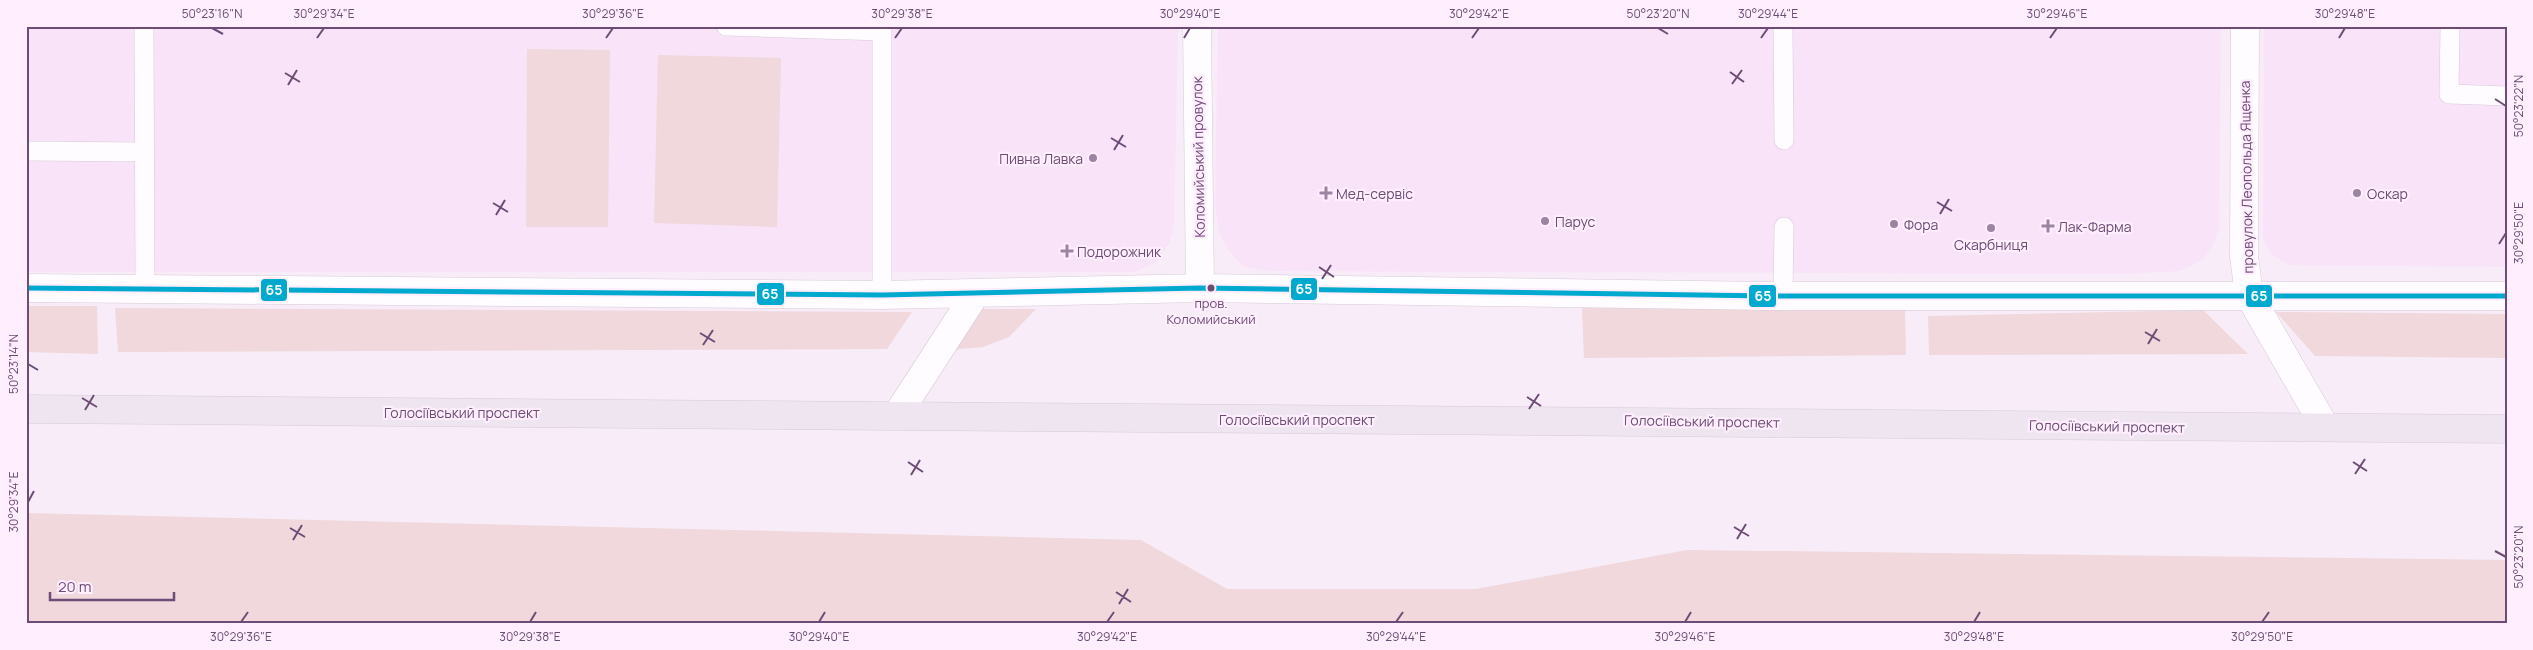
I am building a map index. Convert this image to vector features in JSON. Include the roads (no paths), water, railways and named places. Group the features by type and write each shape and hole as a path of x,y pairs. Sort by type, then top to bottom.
{"highway":[{"name":"Голосіївський проспект","path":"26,409 2507,429"}],"street":[{"name":"Коломийський провулок","path":"1197,26 1200,288"},
{"name":"провулок Леопольда Ященка","path":"2245,26 2244,256 2249,295 2325,427"},
{"path":"26,288 882,295 1200,288 1783,296 2507,296"},
{"path":"897,415 976,293"}],"lane":[{"path":"144,26 145,288"},
{"path":"726,26 882,29 882,295"},
{"path":"1783,26 1784,140"},
{"path":"2450,26 2449,94 2507,96"},
{"path":"26,151 144,152"},
{"path":"1783,296 1784,227"}],"place":[{"name":"Пивна Лавка","path":"1093,158"},
{"name":"Мед-сервіс","path":"1326,193"},
{"name":"Оскар","path":"2357,193"},
{"name":"Парус","path":"1545,221"},
{"name":"Фора","path":"1894,224"},
{"name":"Лак-Фарма","path":"2048,226"},
{"name":"Скарбниця","path":"1991,228"},
{"name":"Подорожник","path":"1067,251"},
{"name":"пров. Коломийський","path":"1211,288"}]}
